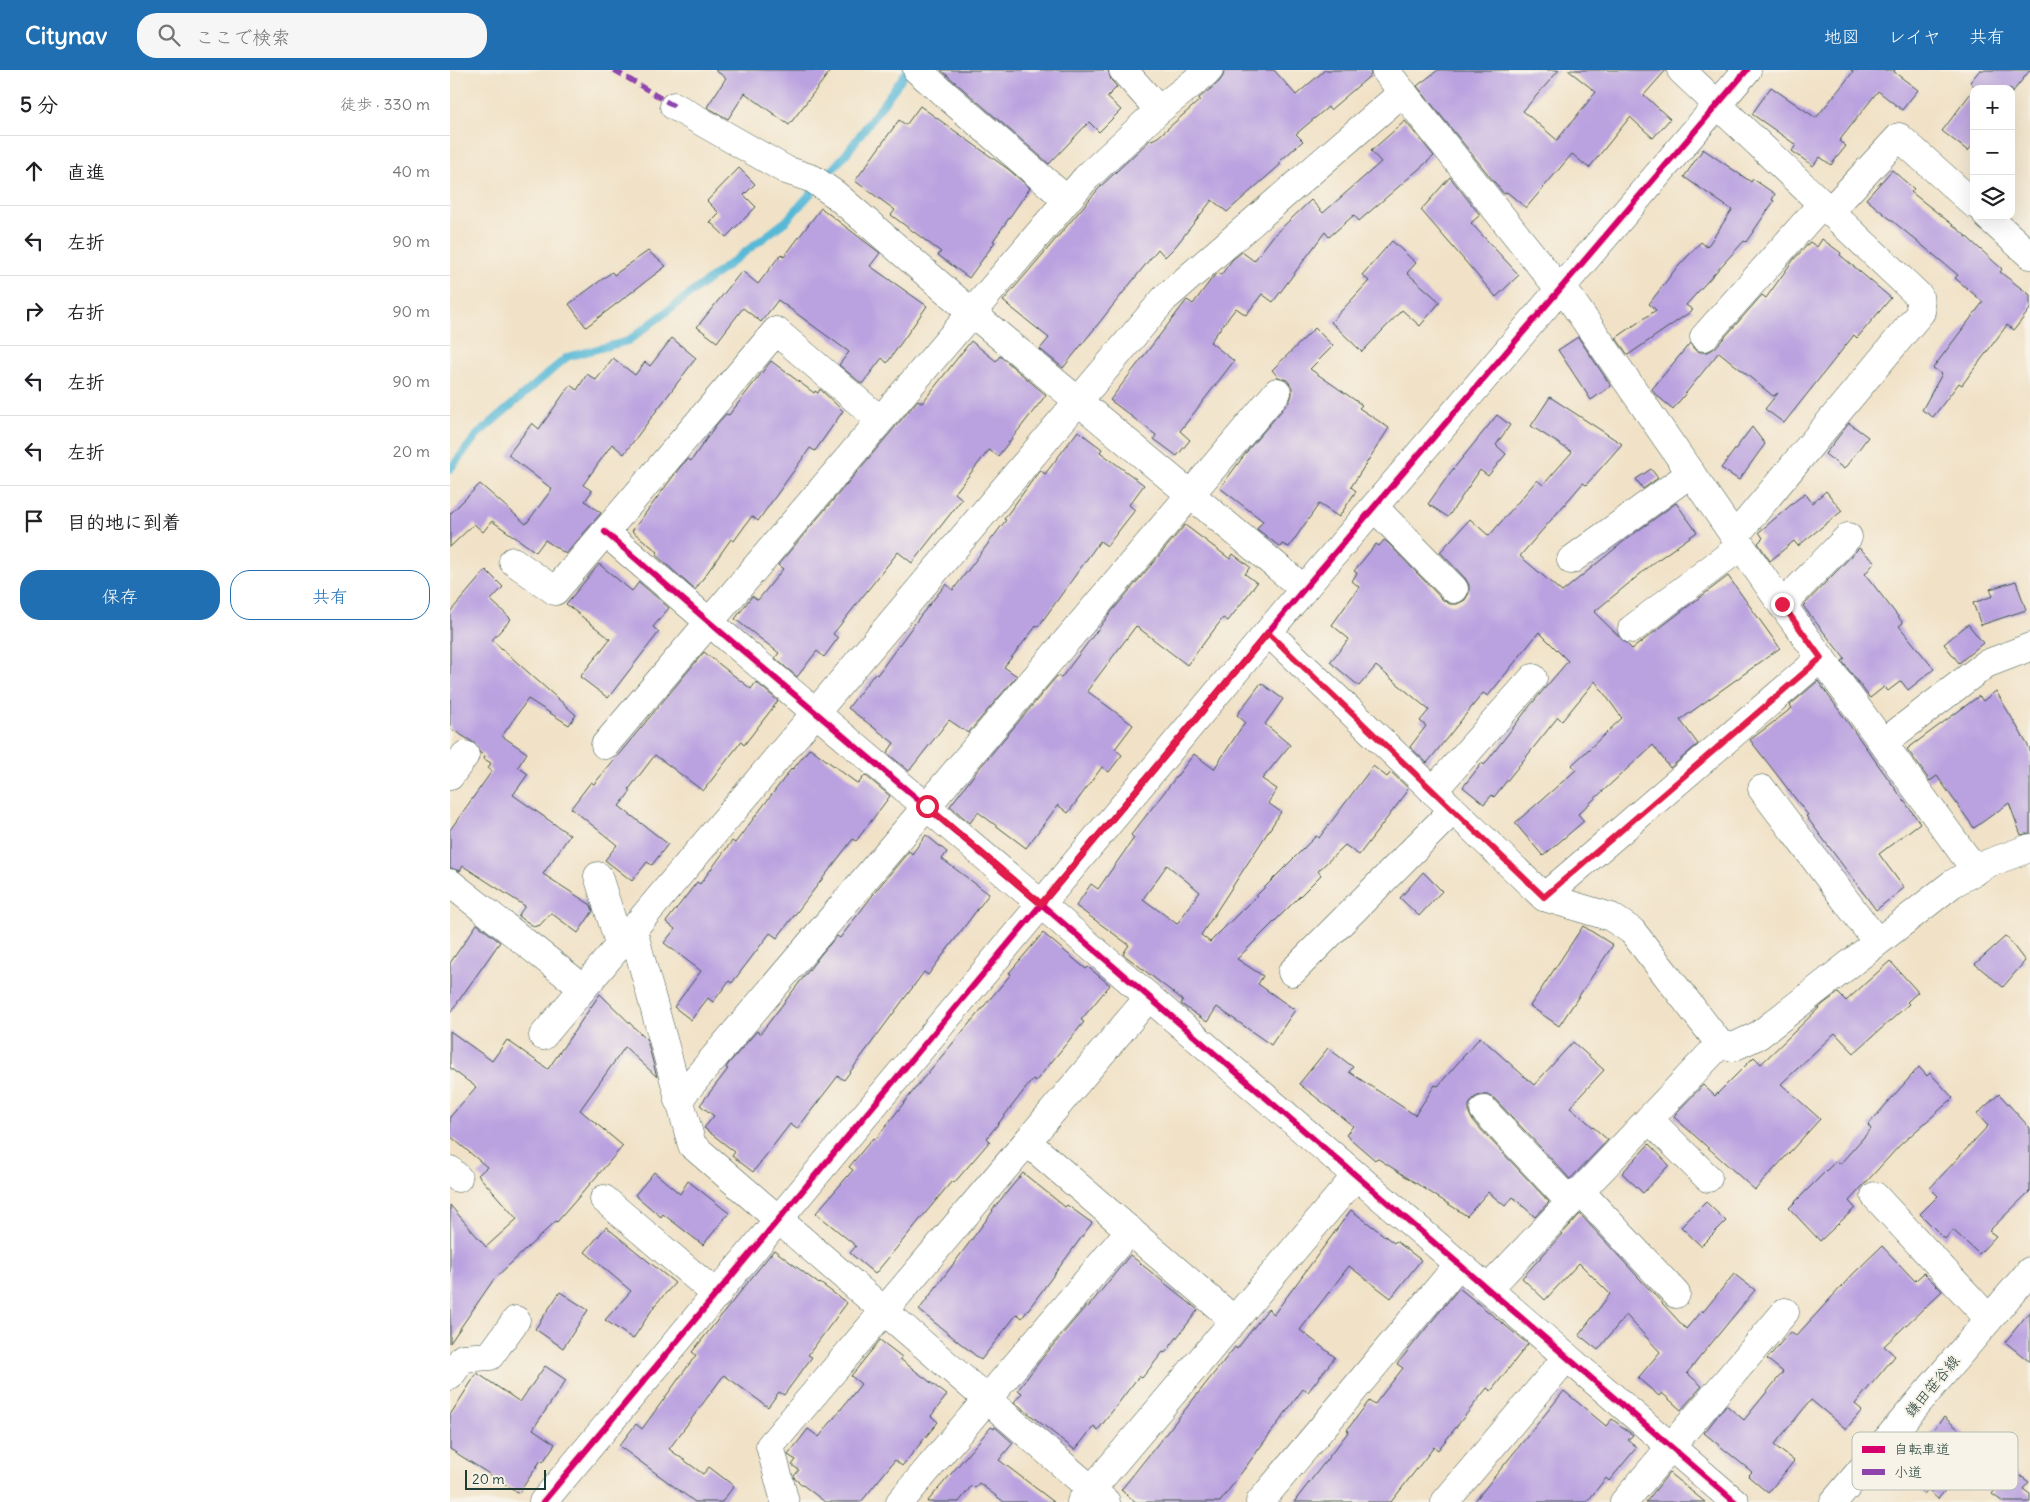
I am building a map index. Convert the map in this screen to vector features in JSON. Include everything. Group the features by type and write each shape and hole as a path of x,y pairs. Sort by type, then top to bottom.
{"street":[{"path":"916,70 1067,200"},
{"path":"1123,70 1159,110"},
{"path":"605,745 1086,178 1159,110 1209,70"},
{"path":"1385,70 1561,289 1782,604 1976,871"},
{"path":"1632,629 1738,541 1921,312 1919,296 1681,70"},
{"path":"543,1502 1304,589 1747,70"},
{"path":"543,1036 1165,298 1403,92"},
{"path":"674,106 786,170 819,183 836,194 972,312 1304,589"},
{"path":"1704,337 1826,207 1899,137 1970,200"},
{"path":"1991,220 2030,255"},
{"path":"513,561 555,591 776,330 880,420"},
{"path":"678,1100 1277,392"},
{"path":"1571,560 1691,473"},
{"path":"1374,508 1454,588"},
{"path":"605,532 1150,997 1735,1502"},
{"path":"1782,604 1848,537"},
{"path":"1268,633 1544,897 1611,917 1632,931 1720,1044 1733,1047 1759,1035 1952,884 1988,863 2030,848"},
{"path":"1883,743 1986,664 2030,647"},
{"path":"1544,897 1821,658"},
{"path":"1433,791 1533,678"},
{"path":"1762,789 1877,942"},
{"path":"1292,972 1453,810"},
{"path":"598,876 626,938 692,1145 986,1399 1093,1498 1234,1320 1356,1176"},
{"path":"450,883 583,988"},
{"path":"785,1502 770,1446 1150,997"},
{"path":"1488,1289 1720,1044"},
{"path":"1484,1110 1676,1294"},
{"path":"1649,1119 1708,1178"},
{"path":"1027,1142 1234,1320"},
{"path":"1875,1196 1989,1319"},
{"path":"604,1199 717,1295"},
{"path":"900,1502 1130,1230"},
{"path":"1260,1502 1459,1264"},
{"name":"鎌田笹谷線","path":"1893,1432 2030,1271"},
{"path":"1624,1502 1785,1312"},
{"path":"450,1376 463,1358 490,1356 516,1320"},
{"path":"1445,1502 1567,1357"},
{"name":"鎌田笹谷線","path":"1834,1502 1852,1481"}],"building":[{"path":"715,70 831,70 789,125 745,93 728,119 707,107 726,78"},
{"path":"941,70 1108,70 1111,80 1117,87 1107,97 1121,110 1099,132 1089,122 1049,164"},
{"path":"1224,70 1274,70 1296,95 1325,70 1370,70 1371,75 1330,110 1328,107 1296,134 1303,141 1279,162 1281,164 1227,212 1212,200 1165,257 1158,249 1063,368 1040,349 1049,338 1003,301 1101,186 1151,139 1158,137 1200,100 1199,98 1219,82"},
{"path":"1438,70 1559,70 1523,111 1557,140 1596,92 1568,70 1666,70 1644,95 1670,119 1653,138 1630,117 1589,168 1572,154 1526,208 1507,192 1504,194 1417,86"},
{"path":"1851,70 1895,70 1894,72 1918,90 1902,110 1878,91 1839,141 1846,146 1831,165 1820,157 1813,166 1792,151 1796,145 1752,114 1771,87 1816,118 1853,72"},
{"path":"1980,70 2030,70 2015,89 2015,85 1973,85 1970,82"},
{"path":"1970,94 1970,148 1968,151 1942,131"},
{"path":"920,106 1008,169 1030,188 969,278 938,255 941,252 891,215 895,210 855,181 899,120 906,125"},
{"path":"1405,121 1434,156 1359,221 1354,215 1329,237 1325,232 1273,302 1262,294 1246,315 1236,308 1210,342 1234,361 1180,431 1190,440 1177,456 1154,439 1156,435 1110,400 1187,300 1193,304 1213,277 1218,273 1221,275 1232,260 1242,252 1254,261 1274,235 1311,200 1323,213 1381,162 1371,151"},
{"path":"1703,149 1751,182 1753,179 1775,194 1772,200 1774,201 1746,242 1744,241 1686,305 1693,310 1628,355 1616,338 1656,310 1649,304 1674,271 1701,242 1707,247 1732,210 1684,177"},
{"path":"739,168 755,184 744,195 756,207 726,237 710,222 719,213 707,201"},
{"path":"1892,170 1914,189 1911,192 1958,229 2002,269 2000,272 2030,295 2030,309 2014,330 2007,325 1962,385 1959,383 1933,417 1922,410 1942,374 1933,368 1983,302 1955,278 1958,275 1866,199"},
{"path":"1450,177 1480,215 1471,223 1519,275 1496,297 1421,210"},
{"path":"821,208 880,253 870,266 927,306 887,363 882,358 862,384 839,365 849,352 778,300 761,322 743,308 717,342 697,327 742,271 758,284 781,254 784,257"},
{"path":"1822,239 1841,253 1840,255 1891,298 1857,338 1854,335 1784,423 1765,409 1778,393 1773,396 1719,352 1673,409 1655,394 1652,389 1690,343 1694,349 1700,352 1708,352 1715,348 1762,295 1766,298 1794,259 1810,242 1817,247"},
{"path":"1392,241 1416,263 1407,273 1440,302 1420,326 1402,310 1362,352 1331,322 1369,281 1362,275"},
{"path":"648,251 666,266 586,327 569,304 612,272 614,275"},
{"path":"1315,328 1333,346 1310,369 1362,405 1359,408 1389,428 1351,487 1356,491 1339,517 1319,504 1289,547 1282,544 1280,547 1257,529 1263,521 1220,488 1251,446 1289,402 1292,395 1292,387 1287,380 1278,377 1272,370"},
{"path":"1578,337 1611,386 1591,400 1558,350"},
{"path":"672,338 696,358 624,454 612,444 583,485 592,491 585,501 601,513 566,554 545,540 536,552 492,521 483,532 474,524 450,547 450,514 480,484 526,524 552,489 508,455 532,423 539,429 570,385 577,390 587,374 596,380 613,358 635,375 645,362 650,366"},
{"path":"971,341 996,361 1000,356 1046,395 998,456 989,450 955,493 962,499 912,563 898,552 833,634 838,638 824,657 817,651 797,677 775,658 779,653 735,619 752,596 758,600 783,569 778,565 918,400 922,403"},
{"path":"771,361 814,393 815,391 818,393 820,389 843,411 815,451 810,448 758,521 752,516 734,541 731,539 695,590 656,555 658,552 632,531 681,466 688,459 691,461 716,425 726,414 729,415"},
{"path":"1550,397 1622,444 1586,485 1583,483 1520,556 1562,592 1628,538 1676,503 1697,532 1656,561 1594,612 1632,649 1728,576 1780,648 1680,720 1698,744 1670,768 1653,745 1578,814 1584,821 1543,856 1515,823 1576,770 1572,765 1622,718 1595,681 1562,721 1558,717 1494,797 1492,795 1484,804 1463,787 1482,763 1484,765 1568,661 1539,632 1488,696 1483,693 1427,763 1410,747 1426,726 1420,721 1429,710 1376,666 1359,686 1330,662 1349,639 1332,625 1359,587 1352,581 1357,573 1354,571 1376,544 1379,546 1384,540 1443,600 1450,604 1457,604 1465,600 1469,593 1469,585 1465,578 1440,552 1470,519 1489,536 1537,480 1543,485 1572,452 1531,426"},
{"path":"1497,415 1510,425 1496,445 1506,454 1488,476 1480,470 1448,517 1428,504 1450,473"},
{"path":"1849,423 1868,437 1844,469 1825,454"},
{"path":"1752,427 1765,444 1739,480 1721,468"},
{"path":"1078,431 1102,449 1100,452 1144,485 1129,505 1135,510 1107,546 1100,541 1038,627 1037,625 1004,667 1017,676 968,733 949,720 909,771 887,753 894,743 848,708 875,673 877,675 946,584 953,590 1006,520 1004,519 1040,470 1045,474"},
{"path":"1651,469 1658,478 1643,489 1636,479"},
{"path":"1826,491 1842,511 1798,546 1794,541 1770,561 1758,543 1763,538 1759,532 1805,493 1812,503"},
{"path":"1185,525 1230,559 1233,554 1250,567 1245,574 1257,583 1228,621 1223,618 1187,665 1136,626 1087,691 1133,725 1115,749 1122,755 1109,772 1102,767 1068,813 1058,805 1026,848 978,812 970,823 950,806 1057,676 1061,678 1112,611"},
{"path":"1859,548 1875,562 1865,574 1903,623 1899,626 1934,669 1908,690 1901,681 1888,691 1884,687 1870,698 1842,661 1845,659 1803,606"},
{"path":"599,564 632,591 639,582 669,608 653,627 659,632 608,698 580,677 610,639 566,604"},
{"path":"486,570 503,587 491,600 511,619 492,640 576,715 569,725 528,699 502,736 527,753 518,767 528,774 513,795 570,835 543,874 591,905 593,911 578,933 551,913 539,926 535,927 518,916 525,906 463,866 460,871 450,868 450,830 492,771 488,768 491,763 484,759 485,756 480,753 474,743 450,728 450,612"},
{"path":"2016,581 2026,610 1981,625 1973,603 1993,596 1990,589"},
{"path":"1968,624 1983,643 1959,663 1944,644"},
{"path":"704,652 751,689 756,682 778,701 744,745 741,742 703,791 655,755 629,789 631,791 619,806 668,844 652,865 647,862 632,881 605,860 617,845 571,808 591,782 594,784"},
{"path":"1818,681 1920,823 1879,854 1904,888 1876,910 1806,816 1808,815 1750,740 1792,708 1790,705"},
{"path":"1261,683 1283,699 1265,724 1290,745 1262,779 1277,789 1268,803 1281,812 1201,935 1210,942 1316,836 1319,838 1373,766 1387,777 1391,772 1408,788 1407,792 1359,855 1345,845 1318,871 1321,875 1237,959 1263,976 1258,984 1295,1010 1271,1045 1217,1007 1207,1022 1181,1004 1183,1000 1123,954 1129,945 1076,906 1091,884 1098,889 1134,838 1131,835 1194,754 1214,769 1245,722 1237,715","holes":["1167,865 1200,892 1177,924 1143,899"]},
{"path":"1996,691 2030,749 2030,833 2021,835 2009,803 1974,828 1937,776 1930,781 1907,749 1979,696 1983,701"},
{"path":"810,748 858,784 865,775 890,796 856,841 853,839 777,938 770,933 732,983 729,981 713,1002 708,998 691,1020 674,1007 701,971 664,943 675,929 666,922 697,882 700,884 732,841 735,843 792,768"},
{"path":"926,835 947,852 942,859 989,894 928,975 924,972 844,1080 838,1076 797,1129 790,1124 753,1172 732,1156 735,1152 704,1128 714,1116 700,1105 728,1069 726,1068 729,1063 757,1031 760,1034 822,953 837,936 840,938 909,851 912,854"},
{"path":"1423,872 1442,891 1419,916 1400,898"},
{"path":"477,924 500,942 450,1013 450,963"},
{"path":"1583,926 1613,945 1559,1026 1530,1006"},
{"path":"1043,933 1086,969 1088,967 1110,985 1081,1020 1084,1022 1036,1081 1033,1079 987,1138 990,1141 954,1183 952,1181 875,1274 850,1253 856,1246 816,1213 853,1170 849,1167 873,1138 875,1140"},
{"path":"2006,936 2025,961 2003,987 1975,964"},
{"path":"1890,961 1918,992 1907,1002 1909,1004 1854,1053 1835,1033 1781,1084 1820,1119 1755,1190 1674,1117 1703,1085 1715,1096 1754,1057 1761,1064 1823,1004 1838,993 1846,1001"},
{"path":"600,994 647,1040 657,1077 625,1047 580,1110 623,1146 557,1222 494,1279 450,1343 450,1205 486,1247 517,1219 478,1175 487,1167 450,1136 450,1117 476,1087 450,1068 450,1031 492,1061 507,1040 548,1069"},
{"path":"1480,1037 1534,1085 1573,1042 1604,1070 1570,1107 1608,1140 1570,1179 1495,1099 1488,1095 1480,1095 1474,1098 1469,1105 1469,1113 1473,1121 1549,1202 1535,1217 1513,1197 1505,1206 1488,1192 1467,1216 1377,1158 1375,1160 1346,1135 1353,1126 1299,1084 1328,1048 1353,1067 1349,1072 1415,1115 1435,1085 1438,1086"},
{"path":"1919,1067 1927,1076 1930,1073 1953,1098 1900,1145 1849,1201 1855,1208 1820,1241 1789,1208 1836,1161 1840,1164 1871,1129 1868,1125"},
{"path":"1999,1094 2030,1128 2030,1191 1989,1231 1996,1236 1979,1254 1953,1230 1945,1239 1920,1214 1938,1196 1930,1188 1988,1126 1977,1114"},
{"path":"1649,1144 1669,1165 1643,1193 1622,1173"},
{"path":"654,1172 680,1194 688,1181 729,1213 703,1245 663,1214 661,1217 635,1195"},
{"path":"1023,1173 1065,1207 1067,1205 1092,1223 1022,1318 1017,1314 981,1360 919,1310 992,1210"},
{"path":"1706,1202 1726,1221 1701,1246 1681,1227"},
{"path":"1351,1210 1394,1243 1396,1241 1421,1260 1391,1298 1349,1266 1300,1330 1335,1357 1308,1392 1303,1389 1220,1502 1136,1502 1121,1490 1235,1347 1237,1349 1268,1309 1274,1314"},
{"path":"1580,1214 1686,1329 1702,1310 1703,1312 1734,1274 1755,1290 1687,1373 1702,1386 1681,1410 1662,1393 1659,1396 1638,1378 1660,1352 1626,1315 1598,1350 1579,1335 1610,1294 1579,1263 1545,1300 1522,1278"},
{"path":"606,1227 675,1283 655,1305 633,1339 605,1320 631,1291 585,1252"},
{"path":"1882,1246 1915,1281 1924,1273 1942,1291 1884,1346 1895,1356 1855,1404 1862,1410 1846,1429 1811,1400 1774,1445 1794,1461 1768,1493 1748,1476 1752,1472 1704,1433 1726,1405 1744,1420 1783,1372 1767,1359 1790,1332 1796,1336 1853,1274"},
{"path":"774,1250 847,1303 808,1355 812,1357 784,1395 779,1392 768,1407 724,1375 669,1449 703,1474 709,1467 734,1486 722,1502 695,1502 619,1446 636,1424 642,1429 696,1355 692,1352"},
{"path":"1130,1255 1198,1310 1165,1353 1163,1352 1142,1378 1139,1376 1098,1430 1094,1426 1075,1450 1014,1402 1022,1393 1018,1390 1040,1361 1086,1306 1088,1307"},
{"path":"1459,1288 1528,1344 1491,1391 1487,1388 1438,1450 1434,1447 1391,1502 1294,1502 1349,1431 1347,1430 1369,1401 1374,1405 1403,1368 1397,1364"},
{"path":"560,1292 588,1310 563,1348 535,1329"},
{"path":"2030,1311 2030,1362 2005,1342"},
{"path":"880,1340 902,1357 900,1359 947,1395 931,1416 938,1422 902,1466 895,1460 861,1502 825,1502 795,1479 794,1476 799,1470 792,1465 796,1460 788,1455 808,1429 819,1437 861,1384 851,1376"},
{"path":"545,1366 566,1380 533,1429 555,1444 543,1462 541,1460 519,1493 450,1449 450,1415 477,1373 520,1402"},
{"path":"1564,1391 1606,1426 1612,1419 1633,1435 1628,1440 1637,1447 1609,1481 1606,1478 1587,1502 1474,1502"},
{"path":"1944,1417 1962,1432 1931,1432"},
{"path":"991,1427 994,1429 995,1427 1013,1443 999,1460 1054,1502 1004,1502 979,1483 975,1488 972,1485 959,1502 927,1502"},
{"path":"1669,1473 1705,1502 1646,1502"},
{"path":"2018,1474 2029,1482 2023,1489 2030,1494 2030,1502 2003,1502 1992,1494 1995,1490 2018,1490"},
{"path":"1920,1490 1928,1490 1925,1494"},
{"path":"1928,1490 1945,1490 1938,1499"}],"waterway":[{"path":"450,469 478,434 567,357 628,341 786,221 846,154 908,70"}],"marked path":[{"path":"614,70 674,106"}],"cycle path":[{"path":"543,1502 1304,589 1747,70"},
{"path":"605,532 1041,904 1735,1502"}],"route":[{"path":"927,806 1041,904 1268,633 1544,897 1821,658 1782,604"}]}
